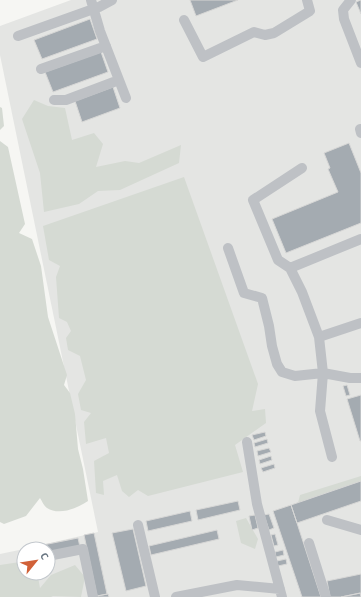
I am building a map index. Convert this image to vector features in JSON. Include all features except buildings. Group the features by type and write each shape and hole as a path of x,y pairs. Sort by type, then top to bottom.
{"street":[{"path":"18,36 92,5 112,0"},
{"path":"184,20 203,57 254,32 265,35 274,33 310,11 307,0"},
{"path":"351,0 343,10 344,19 359,52 361,63"},
{"path":"92,5 126,98"},
{"path":"41,69 106,46"},
{"path":"54,100 66,100 119,80"},
{"path":"302,168 253,200 278,260 290,268 302,292 319,337 323,373 320,411 332,457"},
{"path":"290,268 361,238"},
{"path":"228,248 244,293 262,298 272,346 277,364 282,372 295,376 323,373 350,378 361,378"},
{"path":"319,337 361,323"},
{"path":"176,597 238,585 281,593 257,504 246,442"},
{"path":"328,520 361,530"},
{"path":"138,525 155,597"},
{"path":"309,543 326,597"},
{"path":"56,554 83,549 93,597"}],"shaded area":[{"path":"71,0 361,0 361,597 0,597 0,554 16,551 16,581 56,581 56,542 98,532 0,55 0,26"},
{"path":"34,100 48,106 65,108 72,140 94,133 103,144 96,167 125,161 139,163 181,145 179,163 120,190 98,191 79,204 44,212 40,173 22,119"},
{"path":"0,107 2,108 4,126 0,130"},
{"path":"0,141 8,147 25,224 19,233 32,239 41,266 48,317 67,375 64,385 70,393 75,414 78,449 88,501 68,510 57,511 47,508 40,498 26,516 4,524 0,522"},
{"path":"184,177 258,384 252,411 265,409 266,423 235,445 243,472 148,496 138,490 129,497 122,491 117,475 103,481 104,495 96,493 94,461 109,453 106,438 86,444 84,422 91,413 81,410 78,394 86,380 80,356 68,350 66,338 71,331 67,322 59,318 56,277 60,266 49,260 43,226"},
{"path":"361,476 361,481 298,503 300,495"},
{"path":"246,518 258,539 255,549 241,543 236,521"},
{"path":"16,563 16,581 39,581 40,588 46,581 56,581 56,573 75,565 85,577 81,597 0,597 0,565"}]}
